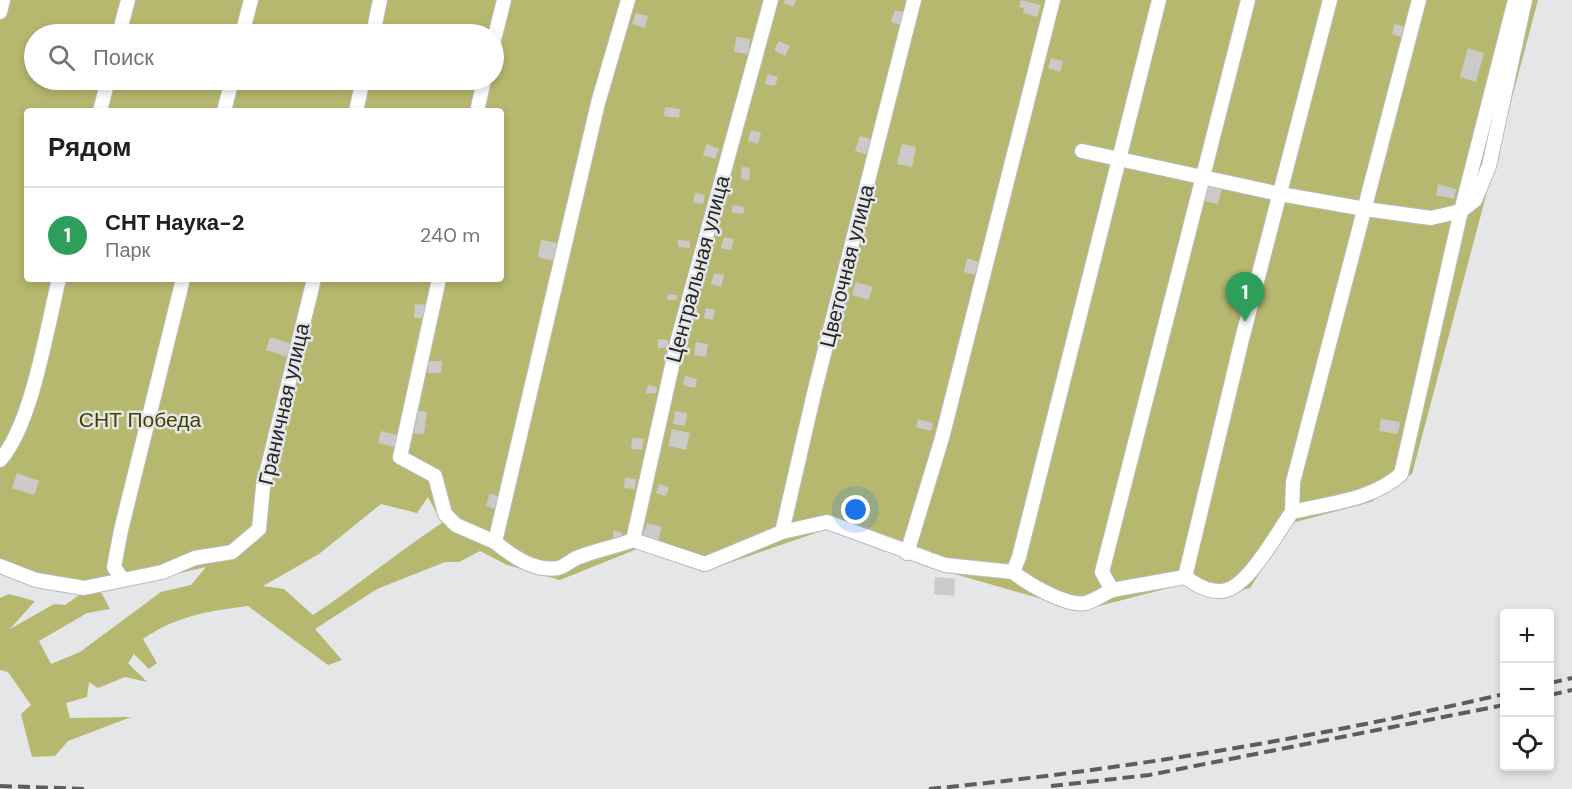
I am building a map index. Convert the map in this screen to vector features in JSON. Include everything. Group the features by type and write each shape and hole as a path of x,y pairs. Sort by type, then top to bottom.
{"lane":[{"path":"0,12 3,0"},
{"path":"122,24 128,0"},
{"path":"244,24 250,0"},
{"path":"375,24 380,0"},
{"path":"498,24 504,0"},
{"path":"495,542 598,103 628,0"},
{"name":"Центральная улица","path":"633,540 678,339 771,0"},
{"name":"Цветочная улица","path":"782,532 815,389 914,0"},
{"path":"907,553 942,438 1053,0"},
{"path":"1012,572 1019,557 1159,0"},
{"path":"1112,590 1102,572 1248,0"},
{"path":"1185,577 1330,0"},
{"path":"438,282 400,457 435,476 445,514 456,525 495,542 517,560 559,568 578,557 610,549 633,540 705,564 782,532 827,522 945,565 1012,572 1025,582 1068,602 1086,603 1112,590 1185,577 1201,587 1221,592 1238,586 1257,564 1292,512 1293,483 1419,0"},
{"path":"1292,512 1361,496 1386,487 1401,474 1461,211 1515,0"},
{"path":"1082,151 1280,194 1365,209 1431,218 1461,211 1475,200 1489,166 1525,0"},
{"path":"101,108 105,90"},
{"path":"225,108 229,90"},
{"path":"357,108 361,90"},
{"path":"478,108 482,90"},
{"path":"1,458 11,447 32,389 58,282"},
{"path":"0,566 36,580 84,588 122,579 114,567 121,530 182,282"},
{"name":"Граничная улица","path":"122,579 162,572 195,558 232,552 259,529 263,487 313,282"}],"green space":[{"name":"СНТ Победа","path":"0,0 1538,0 1412,474 1371,502 1292,523 1250,588 1217,595 1184,584 1099,606 1066,606 934,568 827,529 703,572 637,549 560,580 507,565 480,551 459,562 445,562 377,589 315,629 342,660 328,665 248,606 193,616 168,625 143,639 157,663 149,669 134,654 128,663 147,682 125,677 98,688 89,682 87,697 66,703 70,718 131,717 68,741 55,756 32,757 21,714 31,705 8,672 0,670 0,598 9,594 35,601 10,629 54,604 65,605 82,593 48,589 0,573","holes":["428,497 442,523 313,615 284,589 263,586 319,554 381,504 417,513","206,567 191,585 161,592 80,652 51,664 39,641 87,613 110,609 101,592 96,592"]}],"building":[{"path":"785,0 796,0 793,7 784,3"},
{"path":"1021,0 1041,5 1037,17 1023,13 1024,8 1019,7"},
{"path":"895,10 907,13 904,26 891,22"},
{"path":"636,13 648,16 645,28 632,24"},
{"path":"1395,24 1408,28 1405,38 1392,34"},
{"path":"736,37 750,39 748,54 734,52"},
{"path":"779,41 790,46 785,56 774,50"},
{"path":"1468,48 1484,53 1476,82 1460,77"},
{"path":"1051,58 1063,61 1060,72 1048,68"},
{"path":"768,74 778,77 775,86 765,84"},
{"path":"665,107 680,109 679,118 664,116"},
{"path":"751,130 761,133 758,144 748,141"},
{"path":"860,136 877,141 872,156 855,151"},
{"path":"707,144 719,149 715,159 703,155"},
{"path":"902,144 916,147 912,167 897,164"},
{"path":"742,167 750,168 749,180 741,179"},
{"path":"1438,184 1456,189 1454,199 1436,195"},
{"path":"1208,185 1222,188 1218,204 1204,201"},
{"path":"695,193 705,195 703,204 693,203"},
{"path":"733,205 745,207 743,214 731,212"},
{"path":"724,237 734,239 731,250 721,248"},
{"path":"541,240 562,244 558,262 538,257"},
{"path":"678,240 690,241 690,248 678,247"},
{"path":"967,258 979,262 975,275 964,272"},
{"path":"714,273 724,275 721,287 711,284"},
{"path":"856,282 873,287 868,300 852,295"},
{"path":"668,294 677,295 677,300 667,300"},
{"path":"415,304 428,305 427,318 414,318"},
{"path":"706,308 715,310 713,320 704,318"},
{"path":"270,337 292,344 288,357 266,350"},
{"path":"658,339 668,340 668,348 658,348"},
{"path":"696,342 708,344 706,357 694,355"},
{"path":"428,361 442,361 441,373 428,373"},
{"path":"685,376 697,379 695,388 683,385"},
{"path":"648,385 657,387 656,393 646,394"},
{"path":"416,410 427,412 424,434 412,433"},
{"path":"675,411 687,413 685,426 673,424"},
{"path":"918,419 933,423 931,431 916,427"},
{"path":"1381,419 1400,422 1398,434 1379,431"},
{"path":"672,429 690,433 686,450 668,446"},
{"path":"381,431 400,436 398,448 378,443"},
{"path":"632,438 644,439 642,450 631,449"},
{"path":"17,473 39,481 34,495 12,488"},
{"path":"625,478 636,479 635,489 624,488"},
{"path":"659,484 669,487 666,496 656,493"},
{"path":"490,493 502,498 498,510 486,506"},
{"path":"647,523 662,527 658,541 642,537"},
{"path":"613,531 622,532 622,540 613,539"},
{"path":"935,577 955,579 954,596 934,594"}],"railway":[{"path":"1554,682 1572,678"},
{"path":"1554,694 1572,690"},
{"path":"929,789 1074,772 1218,751 1362,725 1500,695"},
{"path":"1051,786 1149,775 1500,706"},
{"path":"0,786 87,789"}],"place":[{"name":"СНТ Наука-2","path":"1245,322"}]}
